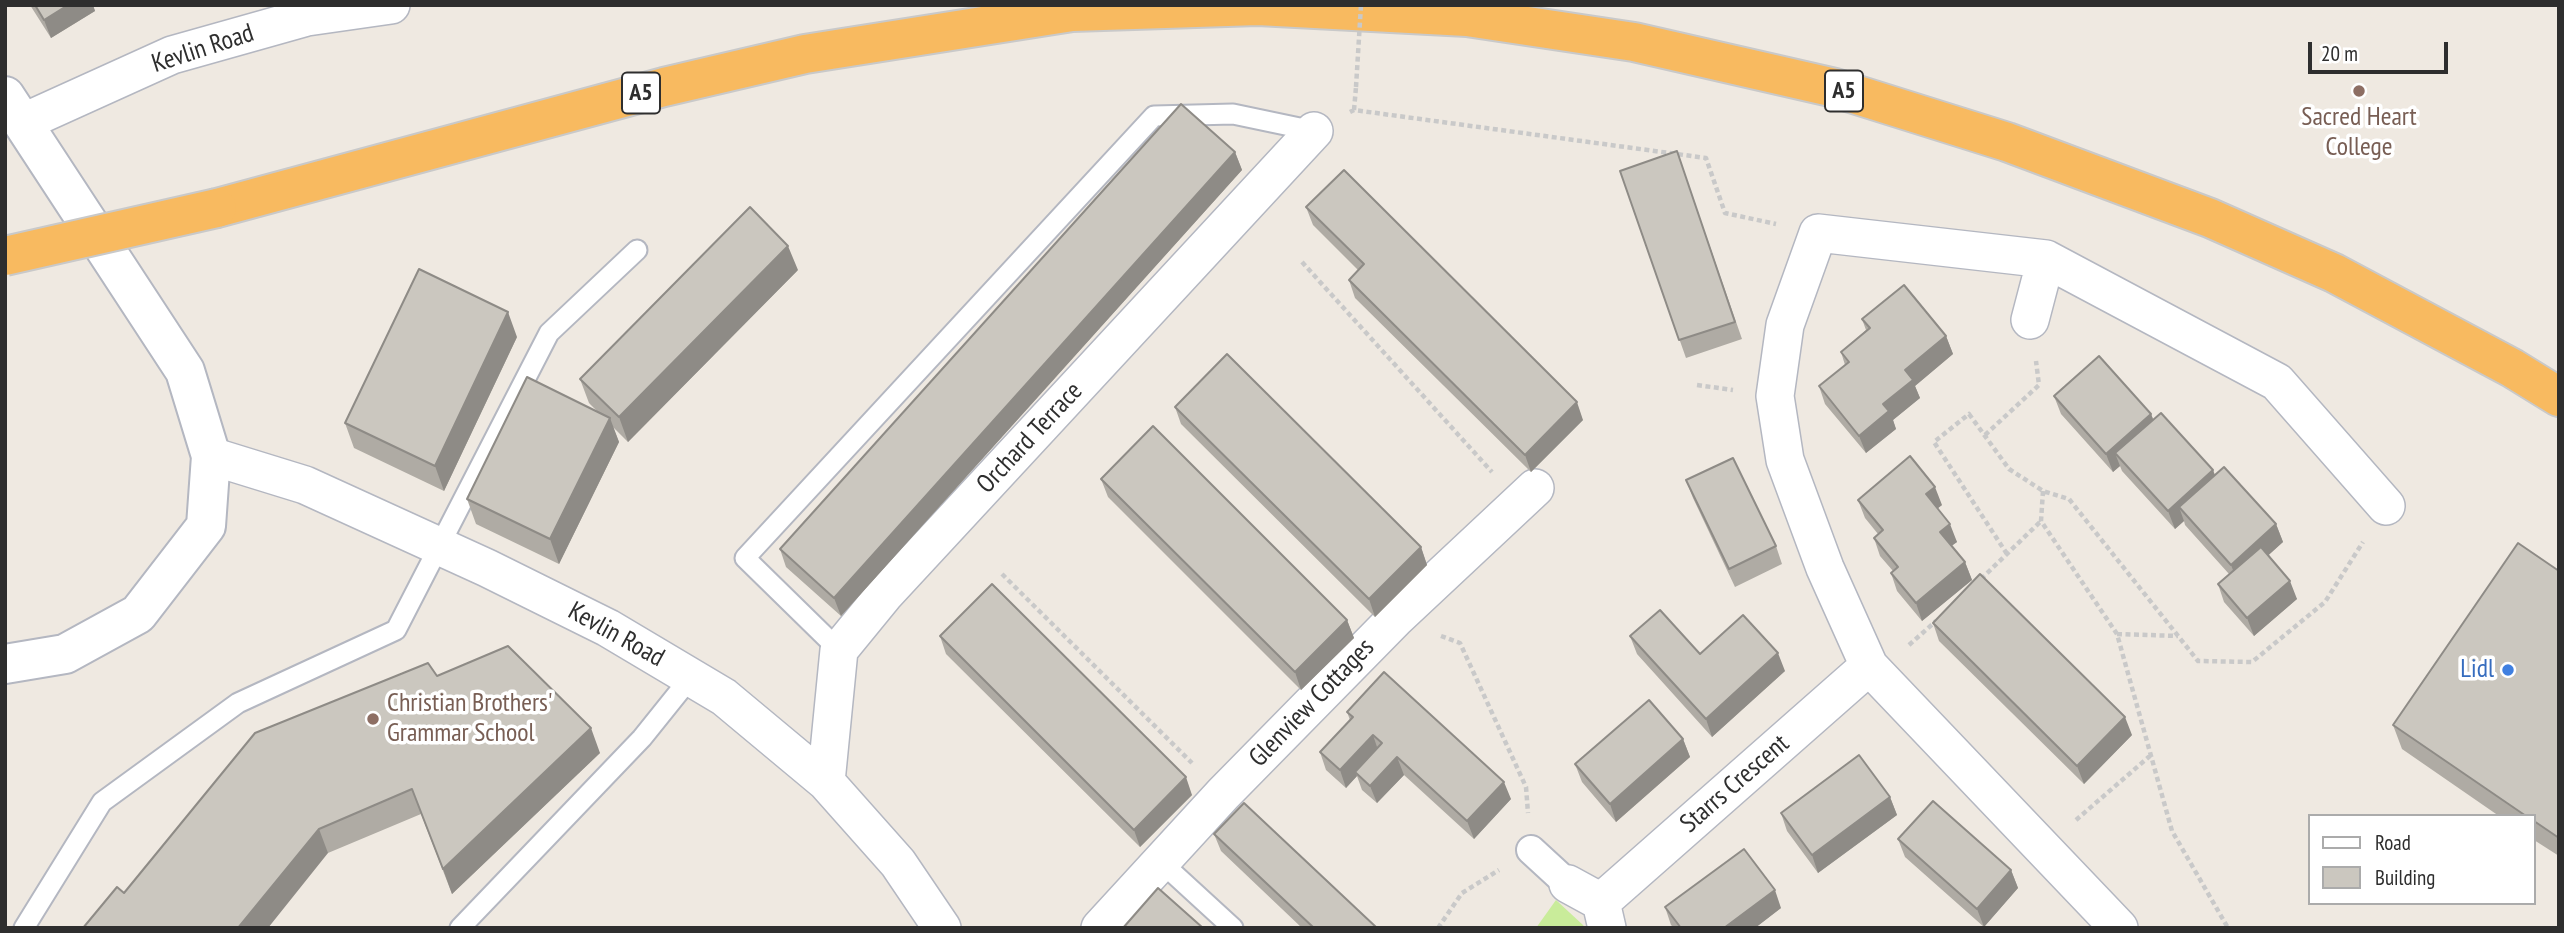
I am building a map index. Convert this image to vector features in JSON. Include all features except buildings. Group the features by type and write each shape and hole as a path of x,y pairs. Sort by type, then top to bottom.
{"highway":[{"name":"A5","path":"8,258 217,208 664,87 805,54 1072,12 1258,5 1467,17 1634,42 1835,88 2007,142 2210,218 2334,272 2512,368 2559,397"}],"street":[{"name":"Kevlin Road","path":"5,664 65,654 138,614 206,526 211,456 185,371 15,109 172,55 307,17 391,5"},
{"name":"Orchard Terrace","path":"839,650 884,595 1314,131"},
{"path":"2119,928 1869,666 1825,568 1785,460 1775,396 1785,325 1818,233 2046,259 2277,382 2386,506"},
{"path":"2030,320 2046,259"},
{"name":"Kevlin Road","path":"211,456 305,485 440,546 608,628 724,697 826,782 898,863 942,928"},
{"name":"Glenview Cottages","path":"1100,928 1223,794 1395,618 1528,496"},
{"path":"826,782 839,650"},
{"name":"Starrs Crescent","path":"1567,884 1604,915 1869,666"},
{"path":"1531,850 1567,884"}],"lane":[{"path":"839,650 745,558 1154,116 1233,114 1314,131"},
{"path":"24,928 102,802 238,703 396,630 549,333 638,250"},
{"path":"460,928 642,738 691,677"},
{"path":"1161,862 1233,928"}],"path":[{"path":"1361,5 1354,110 1706,158 1725,213 1818,233"},
{"path":"1302,262 1528,496"},
{"path":"1985,435 2039,385 2030,320"},
{"path":"2007,554 1934,442 1969,414 2009,469 2043,491 2069,499 2198,661 2252,662 2325,602 2386,506"},
{"path":"2043,491 2041,522 2117,634 2172,831 2228,928"},
{"path":"1979,580 2041,522"},
{"path":"1002,574 1223,794"},
{"path":"1924,632 1942,615"},
{"path":"1395,618 1460,643 1526,787 1531,850 1462,894 1438,928"},
{"path":"2117,634 2178,636"},
{"path":"2044,848 2151,755"}],"green space":[{"path":"1556,900 1583,925 1585,928 1536,928"}],"place":[{"name":"Sacred Heart College","path":"2359,91"},
{"name":"Lidl","path":"2508,670"},
{"name":"Christian Brothers' Grammar School","path":"373,719"}]}
